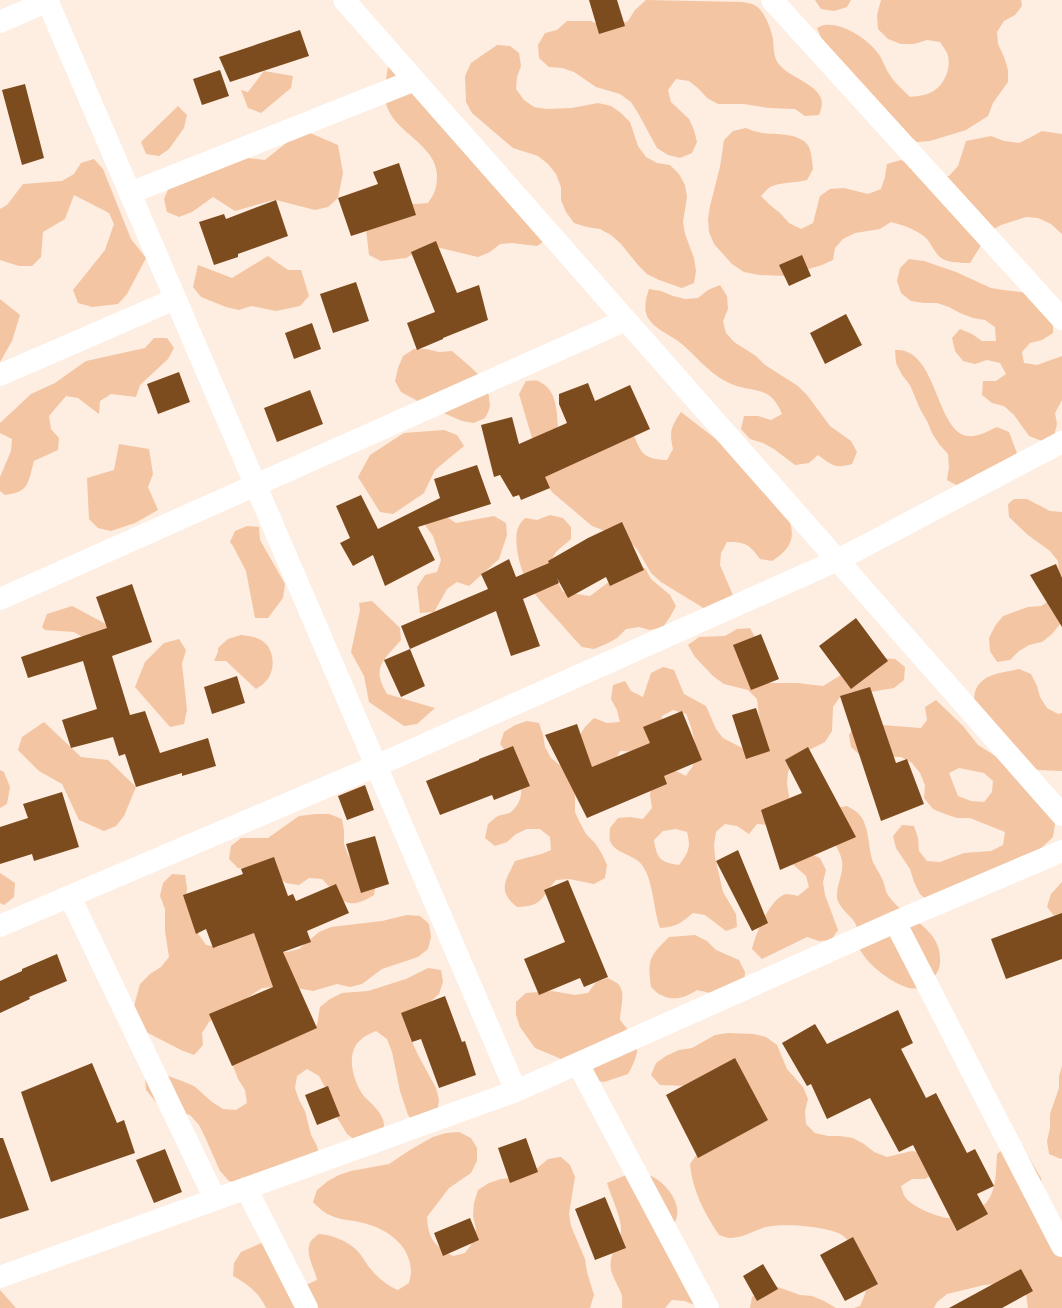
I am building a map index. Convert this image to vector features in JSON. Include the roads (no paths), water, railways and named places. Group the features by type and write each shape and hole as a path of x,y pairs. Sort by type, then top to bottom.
{"street":[{"path":"344,0 1062,815"},
{"path":"772,0 1062,319"},
{"path":"0,22 48,1 516,1091"},
{"path":"130,193 415,80"},
{"path":"0,376 176,299"},
{"path":"0,599 626,320"},
{"path":"0,926 376,766 838,560 1062,442"},
{"path":"0,1277 516,1091 895,922 1062,851"},
{"path":"70,897 215,1199"},
{"path":"895,922 1062,1246"},
{"path":"578,1064 708,1308"},
{"path":"246,1188 307,1308"}]}
